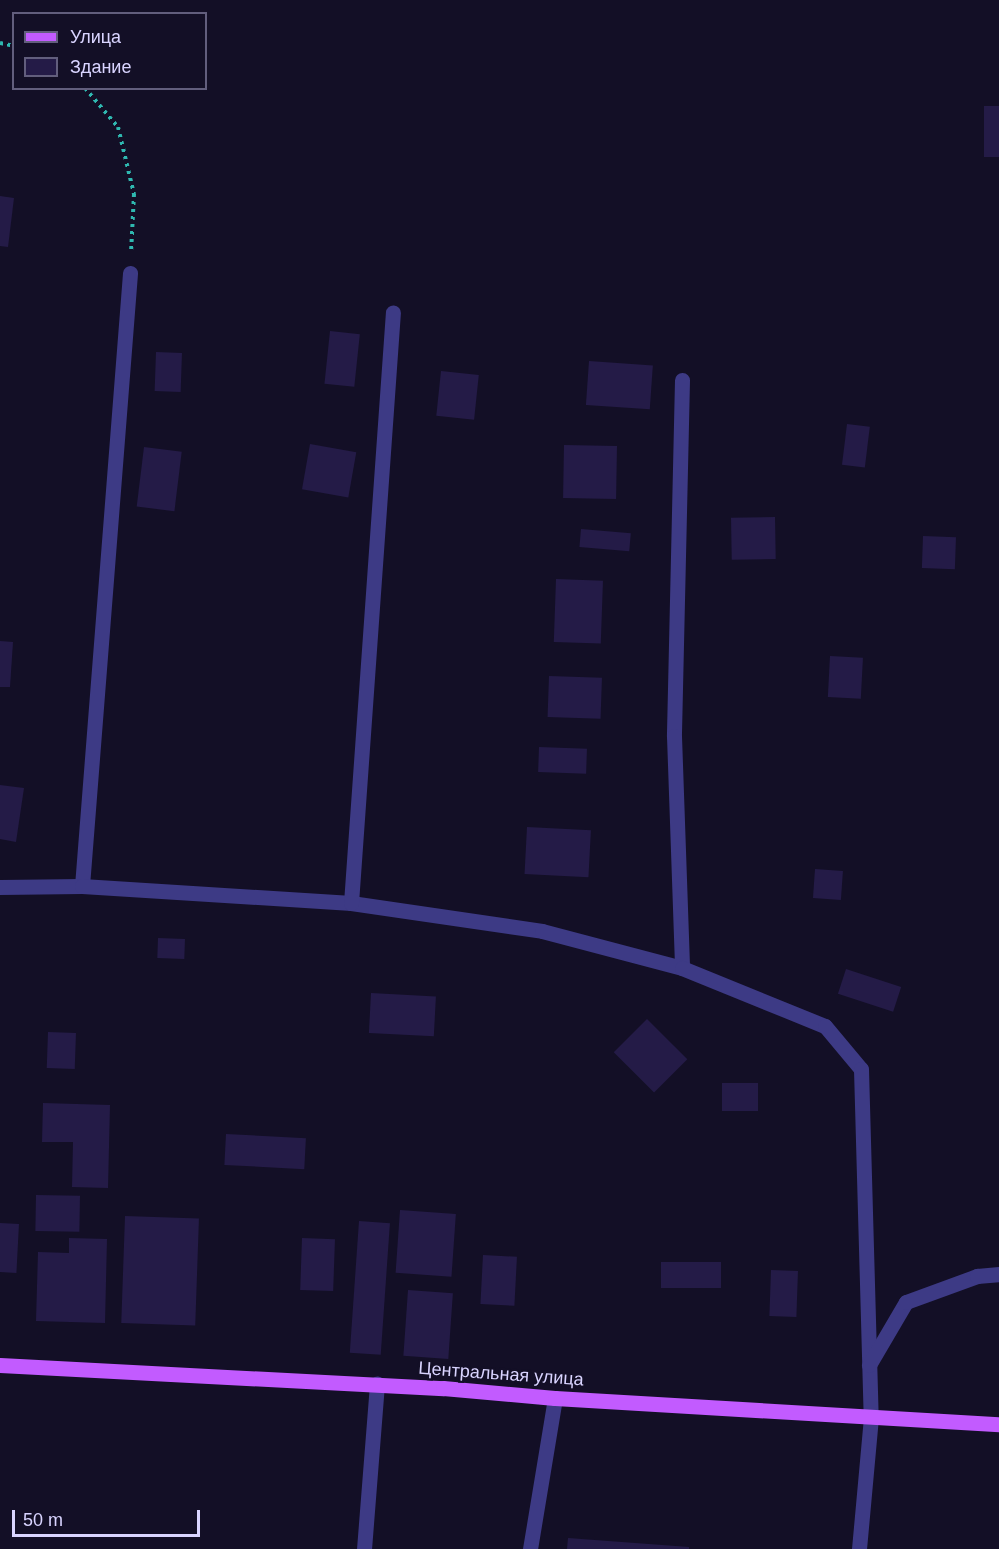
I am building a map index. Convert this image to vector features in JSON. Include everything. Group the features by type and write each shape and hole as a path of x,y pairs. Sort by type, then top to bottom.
{"main road":[{"name":"Центральная улица","path":"0,1365 377,1384 555,1398 999,1424"}],"street":[{"path":"82,886 130,273"},
{"path":"351,903 393,312"},
{"path":"682,380 674,736 682,968"},
{"path":"0,887 82,886 351,903 542,931 682,968 825,1026 861,1069 871,1417 859,1549"},
{"path":"869,1365 906,1302 977,1276 999,1274"},
{"path":"364,1549 377,1384"},
{"path":"530,1549 555,1398"}],"path":[{"path":"87,90 118,127 135,194 130,273"}],"building":[{"path":"984,106 999,106 999,157 984,157"},
{"path":"0,196 14,198 8,247 0,246"},
{"path":"330,331 360,334 354,387 324,384"},
{"path":"156,352 182,353 181,392 155,391"},
{"path":"589,361 653,365 650,409 586,405"},
{"path":"441,371 479,375 474,420 436,416"},
{"path":"847,424 870,427 865,467 842,465"},
{"path":"310,444 356,452 348,497 302,489"},
{"path":"564,445 617,446 616,499 563,498"},
{"path":"144,447 182,452 174,511 137,507"},
{"path":"775,517 776,559 732,560 731,518"},
{"path":"581,529 631,533 629,551 579,547"},
{"path":"923,536 956,537 955,569 922,568"},
{"path":"556,579 603,581 601,644 554,642"},
{"path":"0,641 13,642 10,687 0,687"},
{"path":"830,656 863,658 861,699 828,697"},
{"path":"549,676 602,678 601,719 548,717"},
{"path":"539,747 587,749 586,774 538,772"},
{"path":"0,785 24,788 16,842 0,839"},
{"path":"527,827 591,830 588,877 525,874"},
{"path":"815,869 843,871 841,900 813,898"},
{"path":"158,938 185,939 184,959 157,958"},
{"path":"846,969 901,987 893,1012 838,994"},
{"path":"371,993 436,996 434,1036 369,1033"},
{"path":"647,1019 687,1059 654,1093 614,1052"},
{"path":"48,1032 76,1033 75,1069 47,1068"},
{"path":"722,1083 758,1083 758,1111 722,1111"},
{"path":"43,1103 110,1105 108,1188 72,1187 73,1142 42,1142"},
{"path":"226,1134 306,1138 304,1169 224,1165"},
{"path":"36,1195 80,1196 79,1232 35,1231"},
{"path":"400,1210 456,1214 451,1277 396,1273"},
{"path":"125,1216 199,1219 195,1326 121,1323"},
{"path":"359,1221 390,1223 381,1355 350,1353"},
{"path":"0,1223 19,1224 16,1273 0,1272"},
{"path":"69,1238 107,1239 105,1323 36,1321 38,1252 69,1253"},
{"path":"302,1238 335,1239 333,1291 300,1290"},
{"path":"483,1255 517,1257 514,1306 480,1304"},
{"path":"661,1262 721,1262 721,1288 661,1288"},
{"path":"771,1270 798,1271 796,1317 769,1316"},
{"path":"408,1290 453,1293 448,1359 403,1356"},
{"path":"568,1538 689,1547 689,1549 567,1549"}]}
